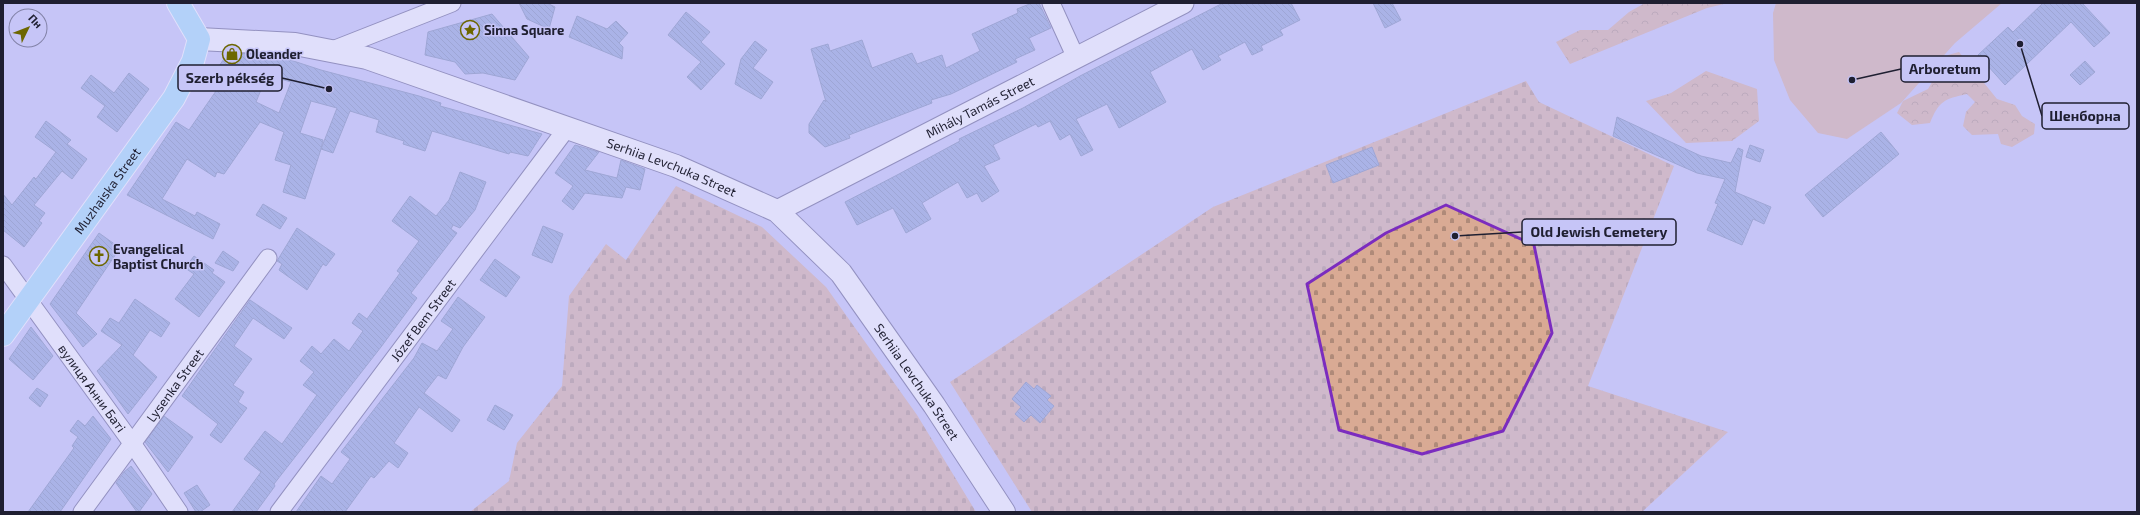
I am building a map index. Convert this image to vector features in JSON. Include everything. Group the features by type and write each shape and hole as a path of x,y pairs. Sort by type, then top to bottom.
{"highway":[{"path":"178,3 199,39"},
{"name":"Muzhaiska Street","path":"3,335 174,98 192,61 199,39"}],"main road":[{"name":"Serhiia Levchuka Street","path":"199,39 295,44 367,58 676,166 777,212 841,273 934,405 1004,512"}],"street":[{"path":"330,51 452,3"},
{"path":"1051,3 1076,58"},
{"name":"Mihály Tamás Street","path":"777,212 1183,3"},
{"name":"Józef Bem Street","path":"279,512 567,128"},
{"name":"Lysenka Street","path":"82,512 268,258"},
{"name":"вулиця Анни Баті","path":"3,265 132,443 179,512"}],"highlighted area":[{"path":"1446,205 1534,245 1552,333 1503,431 1422,454 1339,430 1307,284 1386,233"}],"green space":[{"path":"1645,3 1728,3 1707,8 1570,64 1556,42 1580,30 1608,30 1629,12"},
{"path":"1776,3 2002,3 1955,43 1901,103 1847,139 1818,133 1790,100 1774,60 1773,13"},
{"path":"1959,52 1997,99 2015,105 2022,116 2035,124 2034,134 2012,147 2001,144 1998,134 1972,135 1963,126 1966,112 1975,102 1967,94 1943,102 1936,110 1930,123 1912,125 1897,113 1903,101 1928,89 1948,55"},
{"path":"1706,71 1757,89 1759,121 1732,141 1686,143 1646,101 1671,93"},
{"path":"1526,81 1539,102 1674,166 1588,386 1728,432 1642,512 1032,512 950,382 1213,207"},
{"path":"676,186 762,227 826,287 917,415 976,512 470,512 509,481 517,443 562,386 569,296 606,244 626,260"}],"building":[{"path":"519,3 547,3 555,7 549,29 527,19"},
{"path":"1032,3 1039,3 1051,28 1029,38 1035,50 1015,59 1017,62 951,94 931,100 932,103 849,135 850,138 825,147 809,133 809,124 824,100 826,102 811,49 828,44 830,51 862,40 872,68 912,53 917,64 942,55 946,68 980,51 972,34 1018,13 1017,9"},
{"path":"1223,3 1291,3 1300,20 1280,30 1283,35 1261,46 1263,50 1252,55 1245,42 1218,56 1221,60 1203,70 1192,49 1150,72 1166,102 1119,128 1107,104 1076,119 1093,150 1081,156 1070,134 1060,140 1050,121 1038,127 1036,124 993,145 1000,159 984,166 999,191 982,202 977,193 967,198 958,182 922,203 931,219 906,233 893,208 857,225 845,202 960,141 959,139 1023,108 1080,76"},
{"path":"1373,3 1392,3 1401,20 1385,28"},
{"path":"2043,3 2082,3 2110,33 2094,47 2071,22 2005,85 1978,55 2008,27 2013,32"},
{"path":"686,12 710,32 701,42 725,64 701,90 687,77 701,62 668,35"},
{"path":"492,14 529,57 515,80 483,73 465,74 455,62 425,55 428,32"},
{"path":"577,16 607,29 616,21 628,33 619,43 623,47 622,59 569,37"},
{"path":"755,41 767,50 753,68 773,82 761,99 735,84 741,59"},
{"path":"228,53 275,55 321,70 419,96 441,103 440,106 542,134 528,156 510,152 509,154 432,131 425,151 403,144 404,141 376,132 379,120 350,111 333,153 321,149 305,199 283,192 291,165 275,160 284,132 260,122 224,174 217,172 215,177 187,159 162,199 195,216 197,212 220,224 213,239 127,195 176,122 189,130 216,91 206,85","holes":["267,75 291,82 279,113 256,102","311,101 337,108 321,149 323,140 300,133"]},
{"path":"2085,61 2095,72 2080,85 2070,75"},
{"path":"129,73 149,89 117,132 97,117 105,106 81,88 91,75 114,93"},
{"path":"1617,117 1701,156 1731,163 1738,148 1743,150 1735,192 1771,207 1764,224 1753,219 1742,245 1707,230 1718,204 1715,203 1725,179 1697,173 1613,136"},
{"path":"46,121 71,140 67,144 87,159 72,179 62,171 34,205 45,213 39,221 42,223 24,247 3,230 3,194 12,205 34,177 36,179 56,152 35,137"},
{"path":"1881,132 1899,154 1823,217 1805,195"},
{"path":"575,145 599,152 585,170 617,178 621,160 645,169 640,190 626,187 622,198 585,193 573,210 562,201 573,186 555,173"},
{"path":"1750,145 1764,150 1760,162 1746,157"},
{"path":"1372,147 1379,165 1333,183 1326,165"},
{"path":"460,172 486,182 475,210 460,228 453,225 451,229 457,233 411,293 417,298 381,347 274,484 275,486 256,512 232,512 261,472 244,459 265,431 282,444 317,395 303,385 314,372 300,361 312,346 321,354 334,339 349,351 363,331 352,323 359,313 367,319 400,273 397,271 419,241 392,221 410,196 436,216 449,200"},
{"path":"263,204 287,218 280,229 256,215"},
{"path":"543,226 563,234 552,263 532,255"},
{"path":"297,228 335,254 326,266 323,264 307,290 279,270 282,264 277,261"},
{"path":"99,233 120,248 76,313 97,334 83,347 50,304"},
{"path":"223,251 239,262 233,271 215,263"},
{"path":"194,256 214,270 212,273 225,282 199,317 175,299 194,274 185,268"},
{"path":"495,259 520,277 506,297 480,280"},
{"path":"458,297 485,317 463,347 446,379 438,375 424,393 460,420 452,432 419,407 394,443 408,453 398,468 389,461 374,478 371,476 345,512 296,512 321,476 332,484 350,459 341,452 414,358 422,343 437,351 453,329 441,321"},
{"path":"135,299 170,323 161,337 150,330 133,355 157,377 128,414 97,371 122,345 101,331 110,318 119,323"},
{"path":"250,300 292,328 284,339 253,318 234,346 252,359 233,385 244,392 238,402 247,408 221,443 210,435 218,424 182,396"},
{"path":"31,327 53,356 33,380 9,359"},
{"path":"1026,382 1034,389 1037,385 1051,396 1047,400 1054,406 1040,423 1031,415 1024,422 1015,414 1021,407 1012,399"},
{"path":"37,388 48,395 40,407 29,398"},
{"path":"495,405 513,415 504,430 487,420"},
{"path":"93,416 111,439 60,512 28,512 74,448 72,446 78,437 70,431 78,420 85,426"},
{"path":"164,416 193,437 168,472 145,442"},
{"path":"131,466 152,494 139,512 137,512 116,483 124,472"},
{"path":"197,485 210,505 200,512 196,512 184,493"}],"place":[{"name":"Sinna Square","path":"470,30"},
{"name":"Шенборна","path":"2020,44"},
{"name":"Oleander","path":"232,54"},
{"name":"Arboretum","path":"1852,80"},
{"name":"Szerb pékség","path":"329,89"},
{"name":"Old Jewish Cemetery","path":"1455,236"},
{"name":"Evangelical Baptist Church","path":"99,256"}]}
